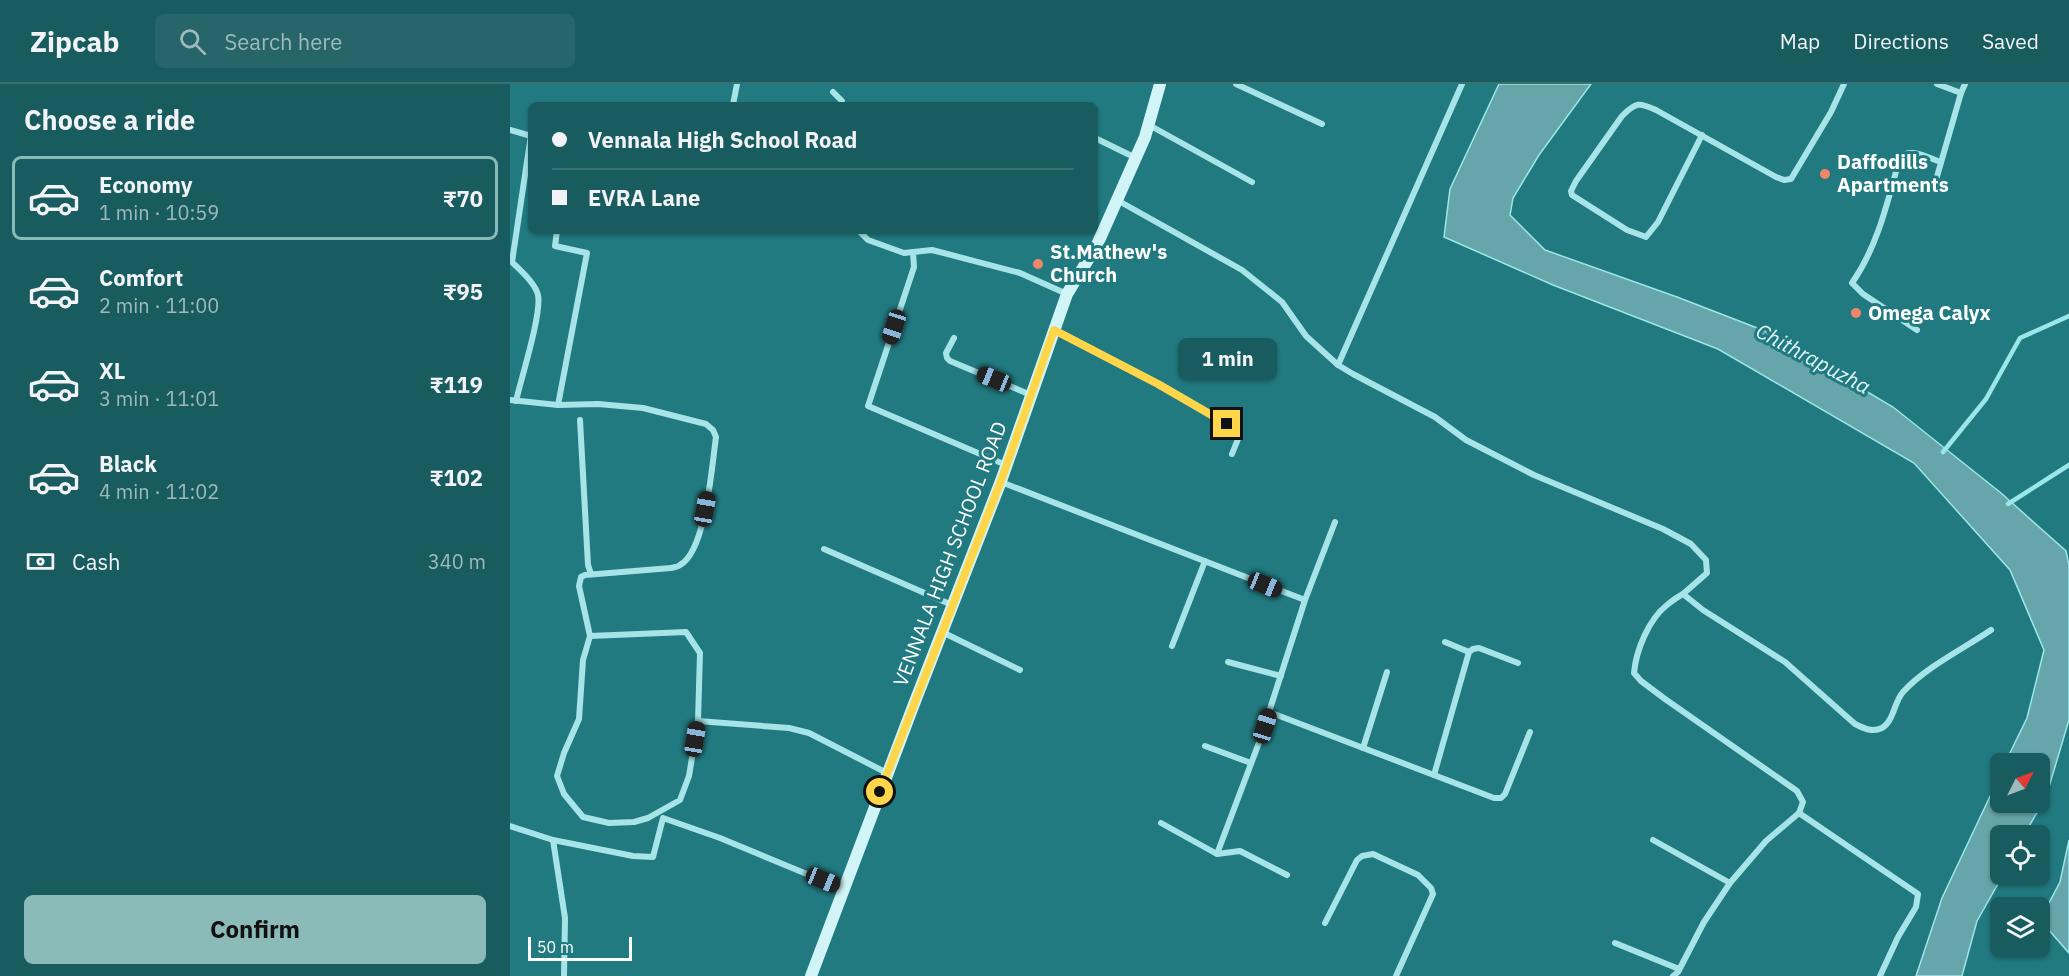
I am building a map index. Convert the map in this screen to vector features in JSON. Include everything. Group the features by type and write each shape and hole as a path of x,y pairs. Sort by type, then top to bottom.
{"main road":[{"name":"VENNALA HIGH SCHOOL ROAD","path":"811,976 1001,481 1067,294 1097,245 1136,158 1160,84"}],"street":[{"path":"734,102 737,84"},
{"path":"1236,84 1322,124"},
{"path":"1338,365 1462,84"},
{"path":"1702,135 1658,222 1646,237 1627,230 1572,195 1571,191 1576,181 1622,116 1634,105 1644,104 1702,135 1776,177 1788,180 1796,173 1844,84"},
{"path":"1937,84 1961,93"},
{"path":"1936,180 1965,84"},
{"path":"833,92 842,102"},
{"path":"1148,124 1252,182"},
{"path":"510,130 528,135"},
{"path":"1098,139 1136,158"},
{"path":"1917,330 1863,294 1852,283 1863,266 1884,217 1900,157 1904,153 1911,152 1941,162"},
{"path":"528,156 512,262 528,279 538,295 536,320 513,400 558,405 598,404 643,408 706,423 716,437 702,528 689,556 681,565 671,568 591,574 581,577 579,586 590,636 583,660 579,718 557,776 564,794 583,817 609,824 634,822 648,818 680,800 689,776 698,721 700,653 686,632 590,636"},
{"path":"1117,200 1242,270 1282,302 1306,336 1338,365 1435,417 1466,440 1534,475 1663,529 1691,544 1706,560 1707,573 1665,606 1650,625 1635,662 1634,673 1665,699 1797,791 1803,802 1799,813 1766,841 1730,883 1673,976"},
{"path":"557,234 555,246 587,253 558,405"},
{"path":"862,234 868,240 903,253 932,250 1020,273 1067,294"},
{"path":"913,252 914,267 868,406 1006,465"},
{"path":"1054,330 1158,384 1233,428 1238,439 1232,454"},
{"path":"954,338 946,352 950,361 1032,395"},
{"path":"580,420 588,565 591,574"},
{"path":"1001,481 1305,600"},
{"path":"1217,854 1269,712 1305,600 1335,522"},
{"path":"824,549 952,604"},
{"path":"1172,646 1205,561"},
{"path":"1683,594 1703,610 1785,662 1855,724 1869,730 1882,728 1890,719 1901,693 1936,664 1991,630"},
{"path":"942,632 1020,670"},
{"path":"1445,642 1469,652"},
{"path":"1434,775 1469,652 1479,648 1518,663"},
{"path":"1228,662 1281,675"},
{"path":"1363,748 1387,672"},
{"path":"1269,712 1494,798 1501,798 1505,794 1530,732"},
{"path":"698,721 789,728 809,733 887,773"},
{"path":"1205,746 1251,763"},
{"path":"1799,813 1918,894 1916,907 1898,937 1880,976"},
{"path":"510,826 553,840 633,856 653,857 663,819 720,838 843,889"},
{"path":"1161,823 1217,854 1240,852 1287,875"},
{"path":"553,840 565,918 564,976"},
{"path":"1653,840 1730,883"},
{"path":"1325,923 1357,861 1362,856 1373,854 1424,880 1433,894 1396,976"},
{"path":"1615,943 1679,969"}],"water":[{"path":"1499,84 1591,84 1539,155 1513,198 1510,215 1545,250 1765,331 1893,407 2001,493 2066,551 2069,565 2069,720 2050,784 2050,753 2010,753 2027,718 2044,650 2010,570 1914,463 1718,349 1553,285 1444,237 1450,189"},
{"path":"1990,796 1990,813 2037,813 2030,825 1990,825 1990,885 1997,885 1977,921 1962,976 1916,976 1942,898"},
{"path":"2069,840 2069,953 2050,931 2050,901 2060,882"}],"waterway":[{"path":"1943,452 1986,399 2020,338 2069,316"},
{"path":"2008,504 2069,465"}],"place":[{"name":"Daffodills Apartments","path":"1825,174"},
{"name":"St.Mathew's Church","path":"1038,264"},
{"name":"Omega Calyx","path":"1856,313"}],"route":[{"path":"880,792 1001,481 1054,330 1158,384 1227,424"}],"water label":[{"name":"Chithrapuzha","path":"1813,359"}]}
